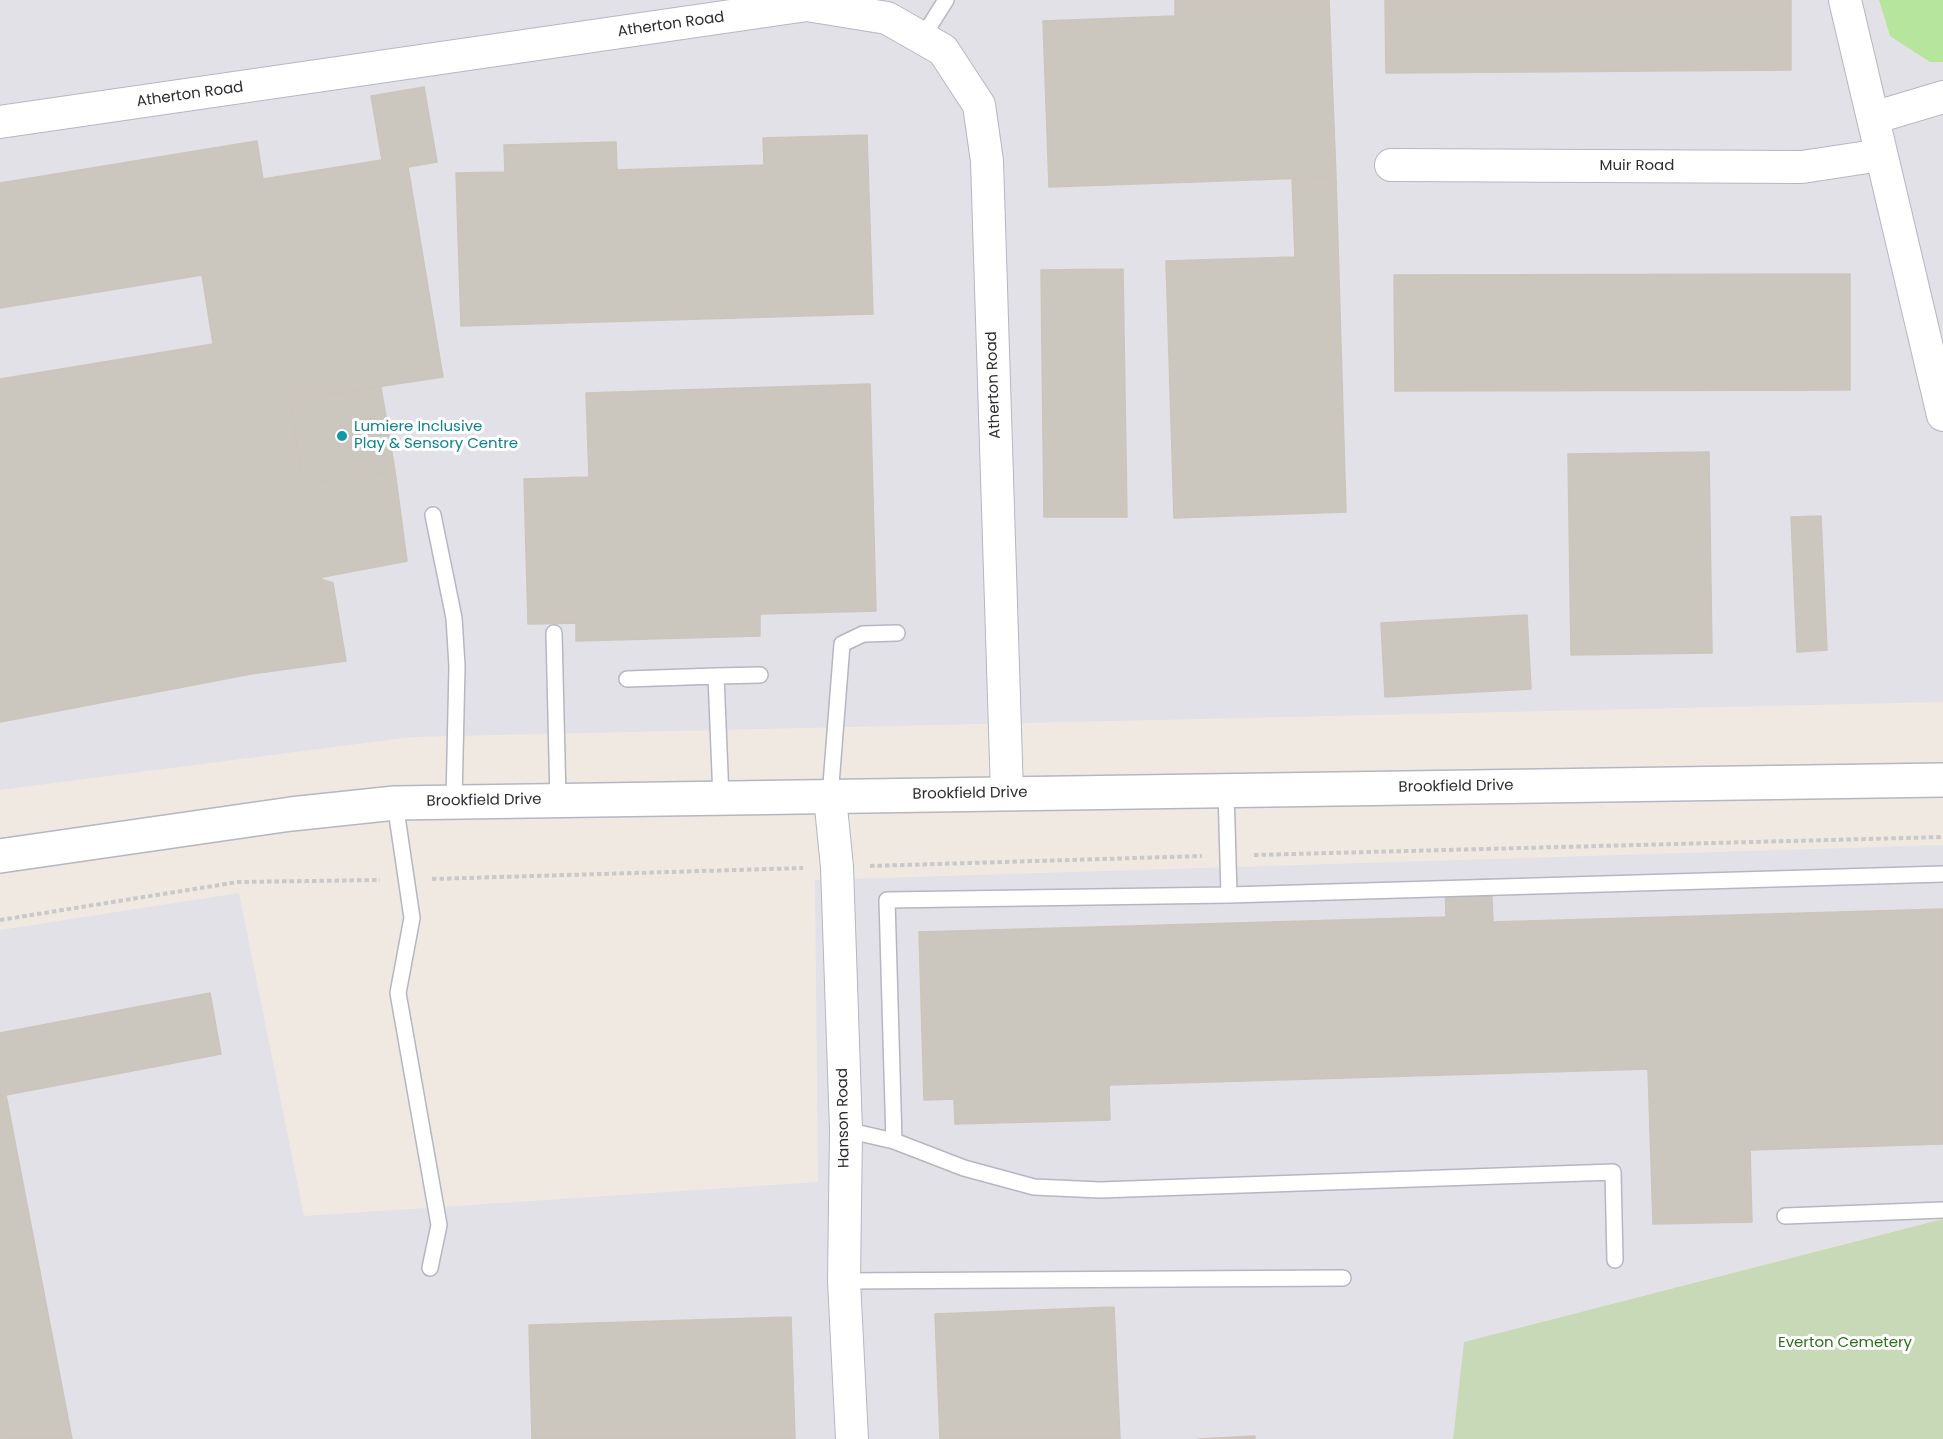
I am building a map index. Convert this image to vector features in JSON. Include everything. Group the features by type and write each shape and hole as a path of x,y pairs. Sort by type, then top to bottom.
{"street":[{"path":"1845,0 1943,415"},
{"name":"Atherton Road","path":"0,122 807,5 887,18 943,50 979,105 987,161 1007,793"},
{"path":"1873,118 1943,97"},
{"name":"Muir Road","path":"1391,165 1802,167 1881,155"},
{"name":"Brookfield Drive","path":"0,856 291,814 395,803 1943,780"},
{"name":"Hanson Road","path":"830,797 837,867 846,1130 844,1281 852,1439"}],"lane":[{"path":"922,38 946,0"},
{"path":"433,515 454,618 457,666 454,801"},
{"path":"554,633 558,800"},
{"path":"830,797 842,644 863,634 897,633"},
{"path":"627,679 760,675"},
{"path":"716,676 721,798"},
{"path":"1226,790 1229,895"},
{"path":"395,803 412,918 398,993 439,1225 430,1268"},
{"path":"894,1141 887,900 1229,895 1943,874"},
{"path":"846,1130 894,1141 964,1168 1034,1187 1100,1190 1613,1172 1615,1260"},
{"path":"1785,1216 1943,1210"},
{"path":"844,1281 1343,1278"}],"path":[{"path":"0,920 238,882 408,880 1228,855 1943,837"}],"shaded area":[{"path":"0,0 1879,0 1890,36 1929,61 1943,62 1943,702 412,737 0,790"},
{"path":"1943,845 1943,1219 1465,1342 1453,1439 0,1439 0,930 239,893 304,1216 818,1182 815,880"}],"green space":[{"path":"1879,0 1943,0 1943,62 1930,62 1890,36"},
{"name":"Everton Cemetery","path":"1943,1219 1943,1439 1453,1439 1464,1342"}],"building":[{"path":"1175,0 1329,0 1336,177 1049,187 1043,21 1175,16"},
{"path":"1385,0 1791,0 1791,70 1386,73"},
{"path":"424,87 437,162 408,167 443,377 290,400 303,484 395,471 407,561 318,578 333,583 346,661 251,674 0,722 0,379 213,344 202,275 0,308 0,183 257,141 263,179 382,160 371,96"},
{"path":"867,135 873,314 461,326 456,173 505,172 504,145 616,142 617,170 764,165 763,138"},
{"path":"1336,177 1346,512 1174,518 1166,261 1295,257 1292,178"},
{"path":"1123,269 1127,517 1044,517 1041,270"},
{"path":"1850,274 1850,390 1395,391 1394,275"},
{"path":"870,384 876,611 760,614 760,636 576,641 576,623 528,624 524,479 589,477 586,393"},
{"name":"Lumiere Inclusive Play & Sensory Centre","path":"381,387 395,471 303,484 290,400"},
{"path":"1709,452 1712,653 1571,655 1568,454"},
{"path":"1821,516 1827,650 1797,652 1791,517"},
{"path":"1527,615 1531,689 1385,697 1381,623"},
{"path":"1491,879 1493,922 1943,909 1943,1144 1750,1150 1752,1222 1653,1224 1648,1069 1109,1085 1110,1120 955,1124 954,1099 924,1100 919,932 1446,917 1445,881"},
{"path":"210,993 221,1054 6,1095 72,1439 0,1439 0,1033"},
{"path":"1114,1307 1120,1439 940,1439 935,1314"},
{"path":"791,1317 795,1439 532,1439 529,1325"},
{"path":"1255,1436 1255,1439 1198,1439"}],"place":[{"name":"Lumiere Inclusive Play & Sensory Centre","path":"342,436"}]}
